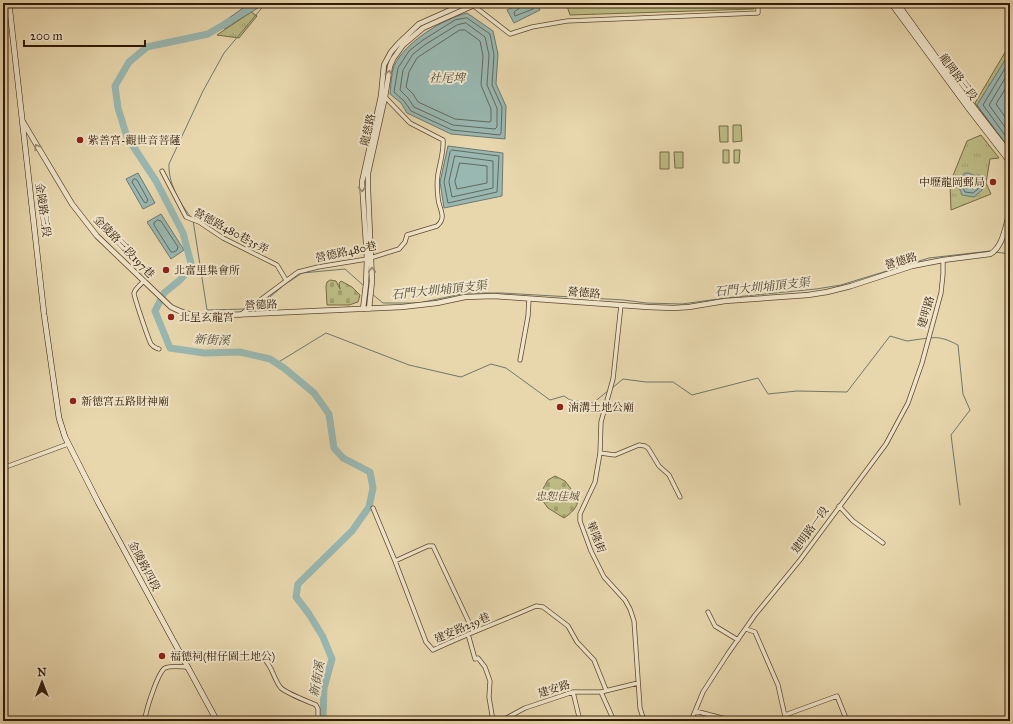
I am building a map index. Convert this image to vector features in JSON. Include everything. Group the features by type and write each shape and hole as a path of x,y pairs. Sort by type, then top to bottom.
{"main road":[{"name":"金陵路三段","path":"9,3 44,314 59,418"},
{"name":"龍岡路三段","path":"891,3 1010,162"},
{"name":"龍岡路三段","path":"897,3 951,78 1010,154"},
{"name":"金陵路四段","path":"59,418 68,444 98,502 217,721"}],"street":[{"name":"龍慈路","path":"369,309 372,281 372,256 368,173 383,96 384,65 391,52 419,24 466,3"},
{"path":"473,4 510,34 532,27 567,20 758,13 758,3"},
{"name":"龍慈路","path":"363,309 367,259 362,182 390,66 403,45 423,28 473,4"},
{"name":"營德路480巷","path":"240,315 298,272 318,267 367,259 372,256 399,249 406,242 407,235 437,226 441,222 443,218 438,198 438,176 443,145 442,140 410,123 383,96"},
{"name":"金陵路三段197巷","path":"22,121 72,204 97,236 171,307"},
{"name":"營德路480巷35弄","path":"162,171 186,217 199,222 223,238 277,265 286,280"},
{"name":"營德路","path":"171,307 193,316 240,315 416,306 474,296 494,296 673,308 748,299 808,295 851,286 912,266 943,260 990,254 999,246 1010,211"},
{"name":"建明路","path":"927,341 941,293 943,260"},
{"path":"144,281 135,290 134,295 150,343 154,348 159,349"},
{"path":"520,360 528,316 529,299"},
{"name":"華隆街","path":"621,305 613,379 601,422 600,453 595,482 580,514 580,521 591,551 604,577 625,600 634,621 640,708 644,721"},
{"name":"建明路一段","path":"691,721 703,692 755,615 800,560 886,444 908,403 922,363 927,341"},
{"path":"3,468 68,444"},
{"path":"600,453 615,455 639,445 645,446 648,448 659,466 668,475 680,497"},
{"path":"839,506 853,521 883,543"},
{"name":"建安路239巷","path":"373,508 426,642 430,648 433,650 536,606 543,607 568,626 577,642 594,660 606,690"},
{"path":"395,561 428,546 433,546 473,632"},
{"path":"708,612 715,626 738,640"},
{"path":"746,629 755,632 778,686 786,721"},
{"path":"468,634 475,659 478,658 485,667 490,681 489,697 493,721"},
{"path":"265,660 270,665 273,674 282,688 316,705 318,709 318,721"},
{"path":"145,721 145,714 157,680 163,670 168,668 188,667"},
{"name":"建安路","path":"501,721 525,708 573,692 601,692 638,682"},
{"path":"573,692 580,721"},
{"path":"601,692 614,721"},
{"path":"785,715 837,696 847,721"},
{"path":"695,711 734,721"}],"green space":[{"path":"566,3 754,3 754,9 570,15"},
{"path":"251,12 257,16 239,38 217,35"},
{"path":"1010,44 1010,148 1009,149 975,103"},
{"path":"733,125 741,125 742,141 733,142"},
{"path":"719,126 728,126 728,142 720,142"},
{"path":"981,135 999,158 990,159 986,183 991,194 951,210 950,183 967,141"},
{"path":"723,150 729,150 729,163 723,163"},
{"path":"734,150 740,150 739,163 734,163"},
{"path":"660,152 669,152 669,169 660,169"},
{"path":"674,152 683,152 683,168 675,168"},
{"path":"330,280 336,281 340,289 339,283 341,281 352,287 360,295 358,302 349,305 327,305 326,286 327,282"},
{"name":"忠恕佳城","path":"555,476 565,481 578,498 578,502 572,512 564,518 548,508 539,496 548,480"}],"water":[{"path":"250,3 261,3 258,8 224,29 222,23"},
{"path":"522,3 537,3 540,10 514,23 507,10"},
{"name":"社尾埤","path":"467,13 493,31 498,54 496,84 506,106 505,139 451,134 407,113 401,103 390,94 394,66 399,57 407,48 436,26 447,20"},
{"path":"1010,52 1010,142 1006,144 977,105"},
{"path":"448,146 503,153 502,196 444,208 440,182"},
{"path":"138,173 155,203 143,209 126,179"},
{"path":"965,173 975,176 979,175 983,180 982,190 974,197 962,195 959,180"},
{"path":"161,214 184,250 171,259 147,222"}],"waterway":[{"name":"石門大圳埔頂支渠","path":"190,216 172,185 169,164 203,91 224,53 266,3"},
{"name":"新街溪","path":"230,21 208,34 147,47 129,62 115,86 118,108 127,137 156,181 183,233 192,267 180,280 164,293 155,311 170,348 204,353 240,352 270,359 284,368 314,393 329,414 334,448 343,458 370,472 373,488 369,507 352,531 298,584 296,597 309,614 323,637 332,659 324,688 323,716 326,721"},
{"name":"石門大圳埔頂支渠","path":"193,220 207,310 245,309"},
{"name":"石門大圳埔頂支渠","path":"372,294 383,303 419,303 466,293 502,293 682,304 841,285 929,258 990,251"},
{"name":"石門大圳埔頂支渠","path":"995,252 1010,254"},
{"name":"石門大圳埔頂支渠","path":"250,309 256,309 284,285 302,273 345,269 364,286"},
{"name":"石門大圳埔頂支渠","path":"277,363 326,333 409,365 461,377 491,364 506,368 550,400 564,396 570,400 593,403 609,390"},
{"name":"石門大圳埔頂支渠","path":"611,389 623,379 646,382 673,382 692,395 758,378 768,394 797,391 847,392 890,336 907,341 928,338"},
{"name":"石門大圳埔頂支渠","path":"931,338 941,338 958,345 963,394 970,410 951,435 960,505"}],"place":[{"name":"紫善宮-觀世音菩薩","path":"80,140"},
{"name":"中壢龍岡郵局","path":"993,182"},
{"name":"北富里集會所","path":"166,270"},
{"name":"北星玄龍宮","path":"171,317"},
{"name":"新德宮五路財神廟","path":"73,401"},
{"name":"湳溝土地公廟","path":"560,407"},
{"name":"福德祠(柑仔園土地公)","path":"162,656"}]}
